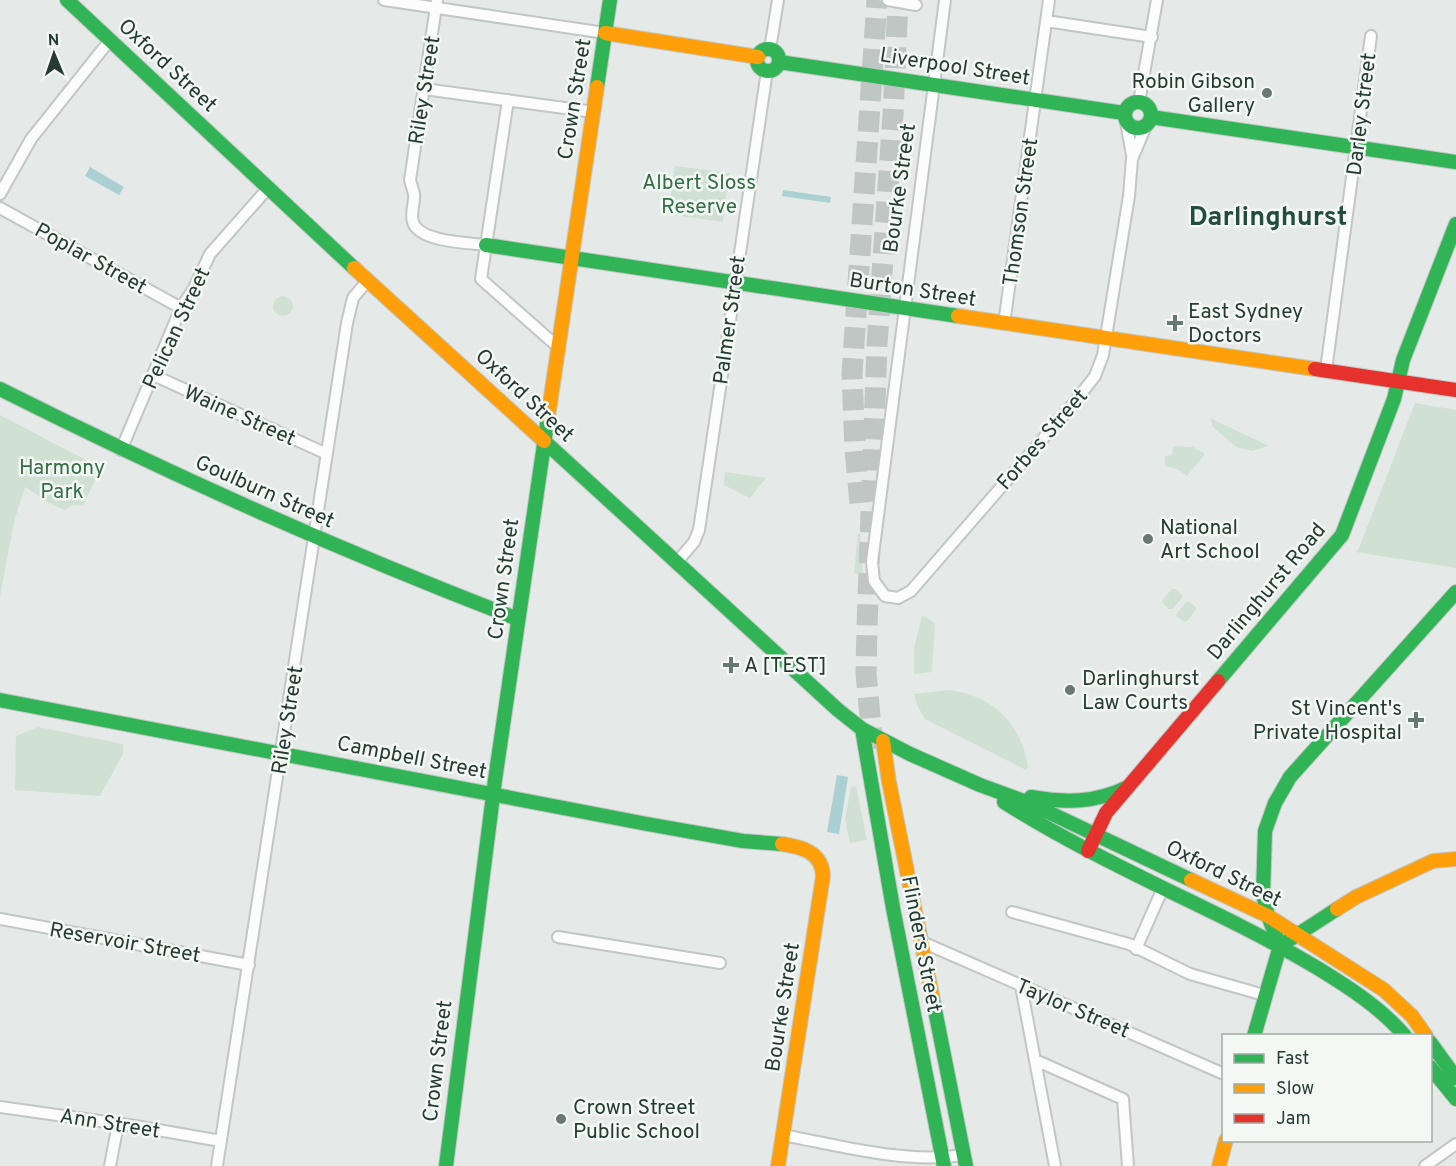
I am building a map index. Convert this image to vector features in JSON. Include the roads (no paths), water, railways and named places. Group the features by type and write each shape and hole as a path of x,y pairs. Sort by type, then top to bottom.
{"street":[{"name":"Oxford Street","path":"67,0 368,280 838,710 862,729 883,741 980,785 1029,803 1268,916 1384,990 1412,1016 1425,1034"},
{"path":"384,0 436,4 758,57"},
{"name":"Crown Street","path":"446,1166 493,794 610,0"},
{"path":"770,49 778,0"},
{"path":"888,0 916,5"},
{"name":"Bourke Street","path":"877,525 945,0"},
{"path":"1049,0 1046,21 1152,37"},
{"path":"1139,102 1157,0"},
{"name":"Riley Street","path":"410,180 436,4"},
{"name":"Thomson Street","path":"1004,324 1046,21"},
{"name":"Darley Street","path":"1326,370 1371,36"},
{"path":"0,194 31,139 110,39"},
{"path":"770,49 778,55 779,62 776,68 767,71 758,65 758,57 763,50 770,49"},
{"name":"Liverpool Street","path":"779,62 1035,100 1125,118"},
{"name":"Palmer Street","path":"677,562 697,537 767,71"},
{"path":"424,89 594,112"},
{"path":"508,100 481,279 558,347"},
{"path":"1148,122 1148,107 1139,102 1129,105 1125,118 1137,129 1148,122 1357,147 1456,162"},
{"name":"Forbes Street","path":"877,525 872,562 874,581 885,596 904,597 1088,385 1100,366 1129,196 1132,159 1125,118"},
{"name":"Forbes Street","path":"1132,159 1148,122"},
{"name":"Burton Street","path":"410,180 414,194 413,223 426,235 439,239 1456,390"},
{"name":"Pelican Street","path":"121,450 182,308 210,254 269,188"},
{"name":"Poplar Street","path":"0,208 182,308"},
{"name":"Darlinghurst Road","path":"1088,851 1106,813 1342,535 1394,399 1403,360 1456,224"},
{"name":"Riley Street","path":"217,1166 351,305 353,298 368,280"},
{"name":"Waine Street","path":"153,375 327,454"},
{"name":"Goulburn Street","path":"0,389 121,450 439,589 518,619"},
{"path":"1280,946 1268,916 1263,893 1266,831 1275,803 1290,777 1456,592"},
{"name":"Campbell Street","path":"0,700 742,841 795,846 816,855"},
{"name":"Flinders Street","path":"862,729 943,1162"},
{"name":"Flinders Street","path":"883,741 889,782 965,1160"},
{"name":"Oxford Street","path":"980,785 1022,814 1088,851 1304,959 1375,1006 1404,1034"},
{"path":"980,785 1023,796 1064,802 1102,799 1128,787"},
{"name":"Bourke Street","path":"778,1166 824,879 823,867 816,855"},
{"path":"1254,1034 1280,946 1356,897 1433,861 1452,859"},
{"path":"1136,949 1163,888"},
{"path":"1012,912 1129,944 1190,974 1264,995"},
{"name":"Reservoir Street","path":"0,919 249,965"},
{"path":"558,937 720,963"},
{"name":"Taylor Street","path":"922,942 1222,1073"},
{"path":"1022,986 1055,1166"},
{"path":"1432,1043 1456,1078"},
{"path":"1035,1060 1123,1098 1128,1166"},
{"path":"1432,1068 1456,1099"},
{"name":"Ann Street","path":"0,1107 221,1141"},
{"path":"110,1166 118,1124"},
{"path":"783,1135 943,1162 965,1160"},
{"path":"1219,1166 1225,1142"},
{"path":"1425,1166 1456,1144"}],"water":[{"path":"90,167 124,187 119,195 85,176"},
{"path":"783,190 831,197 830,203 782,196"},
{"path":"837,775 848,777 839,834 827,832"}],"tunnel":[{"path":"860,503 852,374 877,0"},
{"path":"873,749 866,673 867,627 877,345 893,115 898,0"}],"place":[{"name":"Robin Gibson Gallery","path":"1267,93"},
{"name":"East Sydney Doctors","path":"1175,323"},
{"name":"National Art School","path":"1148,539"},
{"name":"A [TEST]","path":"731,665"},
{"name":"Darlinghurst Law Courts","path":"1070,690"},
{"name":"St Vincent's Private Hospital","path":"1416,720"},
{"name":"Crown Street Public School","path":"561,1119"}],"district":[{"name":"Darlinghurst","path":"1268,216"}],"park label":[{"name":"Albert Sloss Reserve","path":"699,194"},
{"name":"Harmony Park","path":"62,479"}]}
